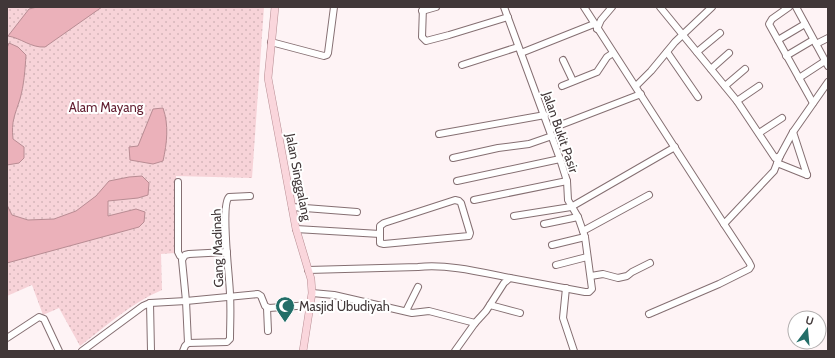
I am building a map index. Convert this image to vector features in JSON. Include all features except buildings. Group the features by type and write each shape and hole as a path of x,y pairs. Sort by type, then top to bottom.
{"main road":[{"name":"Jalan Singgalang","path":"275,7 268,78 296,229 311,280 312,293 303,351"}],"street":[{"path":"271,42 324,56 327,55 334,7"},
{"path":"436,7 422,9 422,37 426,41 508,17"},
{"name":"Jalan Bukit Pasir","path":"504,7 560,159 567,181 568,200 578,217 584,234 592,289 589,292 566,288"},
{"path":"584,7 751,266 749,269 719,284 649,314"},
{"path":"520,53 596,27 612,7"},
{"path":"660,7 736,101 777,159 807,175 793,132"},
{"path":"636,86 651,71 674,42 712,7"},
{"path":"789,7 769,22 786,56 813,103"},
{"path":"796,7 826,63 798,78"},
{"path":"778,40 805,24"},
{"path":"697,52 720,33"},
{"path":"786,56 815,42 828,38"},
{"path":"462,65 518,47"},
{"path":"667,52 698,97"},
{"path":"562,86 597,72 607,57 613,53"},
{"path":"711,69 729,53"},
{"path":"563,60 573,81"},
{"path":"724,86 745,69"},
{"path":"724,224 774,171 777,159 793,132 828,82"},
{"path":"736,101 759,86"},
{"path":"550,129 641,94"},
{"path":"439,134 545,115"},
{"path":"759,133 782,118"},
{"path":"453,158 498,148 529,144 552,136"},
{"path":"514,216 571,206 675,147"},
{"path":"457,181 560,159"},
{"path":"474,200 567,181"},
{"path":"178,182 178,252 180,256 183,257"},
{"path":"552,244 584,234 649,195"},
{"name":"Gang Madinah","path":"188,343 228,341 230,339 230,296 225,222 227,199 229,197 250,196"},
{"path":"457,200 461,203 470,234 468,236 384,244 380,242 380,234 380,226 384,222 457,200"},
{"path":"292,207 357,212"},
{"path":"544,224 578,217"},
{"path":"296,229 380,234"},
{"path":"183,257 189,254 227,252"},
{"path":"183,257 188,343 184,346 183,351"},
{"path":"556,265 587,257"},
{"path":"591,276 603,274 618,278 626,276 650,263"},
{"path":"308,270 432,266 450,267 566,288 562,312 574,351"},
{"path":"455,351 490,305 504,283 510,278"},
{"path":"406,311 418,287"},
{"path":"312,293 334,295 412,313 429,311 475,323"},
{"path":"82,351 143,306 150,303 260,294 267,308 268,330"},
{"path":"150,303 151,351"},
{"path":"267,308 310,305"},
{"path":"490,305 520,313"},
{"path":"7,338 39,317 44,319 59,351"}],"green space":[{"name":"Alam Mayang","path":"7,7 264,7 252,178 176,176 175,253 161,254 162,290 129,308 80,346 59,308 43,315 32,285 7,296"}],"shaded area":[{"path":"37,7 102,7 45,47 35,46 8,36 29,9"},
{"path":"9,43 18,47 26,55 25,72 13,127 13,139 24,147 24,158 19,163 7,165 7,48"},
{"path":"163,108 167,134 163,161 153,164 130,160 129,147 138,146 153,109"},
{"path":"142,176 149,183 148,195 138,198 108,201 108,216 136,209 145,212 144,222 139,227 7,263 7,205 12,215 28,220 54,219 76,211 96,196 109,181"}],"place":[{"name":"Masjid Ubudiyah","path":"285,323"}]}
